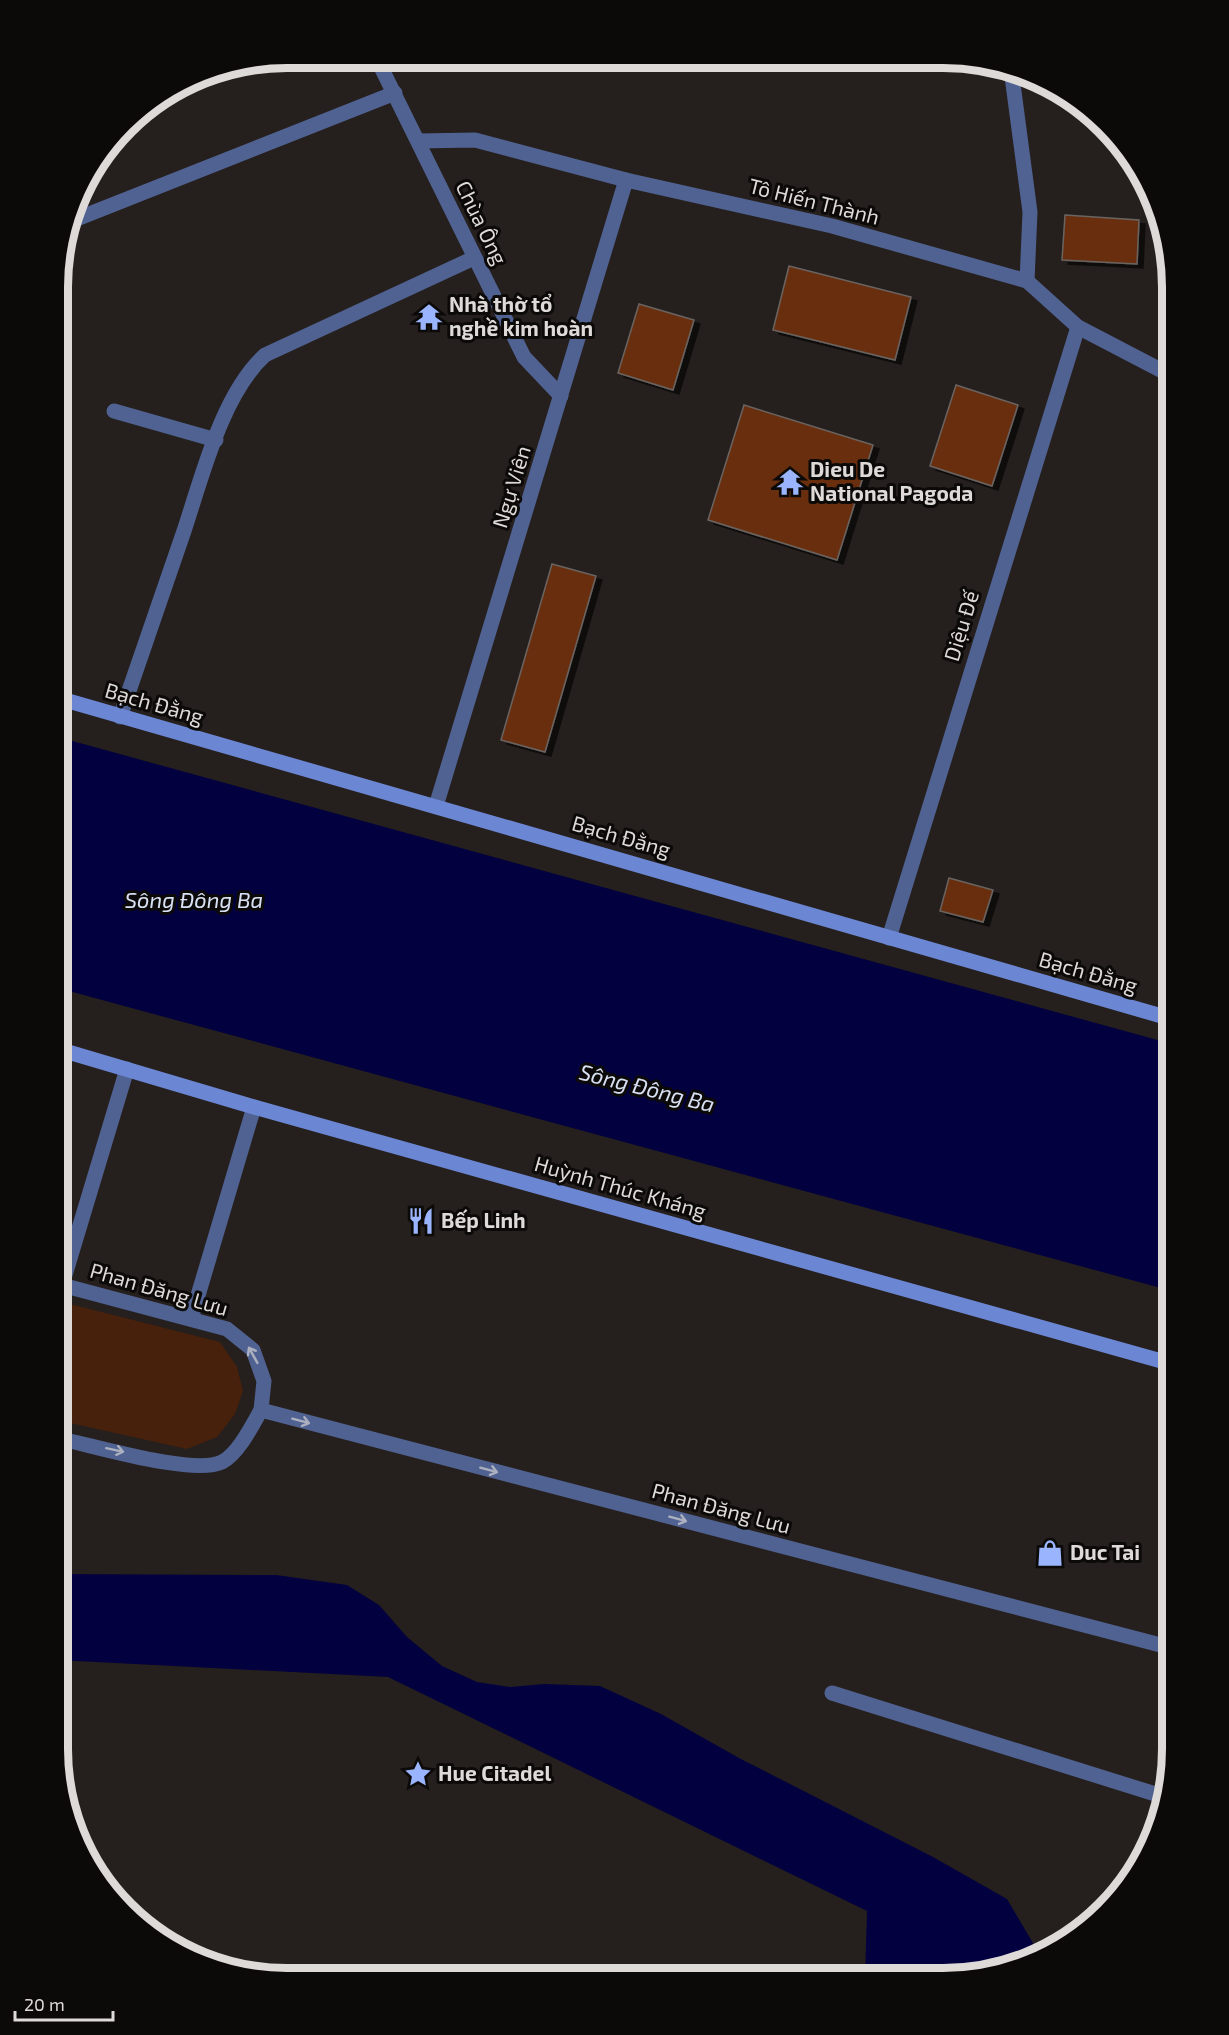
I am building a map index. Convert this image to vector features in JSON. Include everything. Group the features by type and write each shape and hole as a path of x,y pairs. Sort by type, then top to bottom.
{"street":[{"name":"Chùa Ông","path":"382,68 524,357 561,396"},
{"path":"1012,79 1030,212 1027,281"},
{"path":"78,218 395,93"},
{"name":"Tô Hiến Thành","path":"418,141 475,140 626,180 832,226 1027,281 1078,327 1162,371"},
{"name":"Ngự Viên","path":"436,806 626,180"},
{"path":"120,717 216,440 236,390 246,374 265,355 474,258"},
{"name":"Diệu Đế","path":"889,938 1078,327"},
{"path":"114,411 216,440"},
{"name":"Bạch Đằng","path":"68,701 1162,1016"},
{"name":"Huỳnh Thúc Kháng","path":"68,1052 254,1107 1162,1361"},
{"path":"68,1258 127,1070"},
{"path":"190,1319 254,1107"},
{"name":"Phan Đăng Lưu","path":"68,1286 227,1329 253,1350 264,1382 261,1410 245,1439 222,1462 194,1467 68,1440"},
{"name":"Phan Đăng Lưu","path":"261,1410 1162,1645"},
{"path":"832,1693 1156,1794"}],"shaded area":[{"path":"68,1304 220,1342 237,1367 243,1391 235,1414 217,1437 187,1449 68,1422"}],"water":[{"name":"Sông Đông Ba","path":"68,740 1162,1041 1162,1288 68,991"},
{"path":"68,1574 276,1575 347,1585 379,1605 407,1637 442,1666 477,1682 510,1687 544,1684 600,1686 661,1714 739,1758 933,1857 1007,1899 1035,1947 1013,1956 971,1966 865,1968 867,1911 388,1677 68,1661"}],"building":[{"path":"1065,215 1139,220 1137,264 1062,260"},
{"path":"789,266 911,297 895,360 773,330"},
{"path":"639,304 694,320 673,390 618,373"},
{"path":"956,385 1018,405 992,486 930,466"},
{"name":"Dieu De National Pagoda","path":"744,405 873,445 837,560 708,520"},
{"path":"552,564 596,576 545,752 501,740"},
{"path":"949,878 993,890 983,922 940,911"}],"place":[{"name":"Nhà thờ tổ nghề kim hoàn","path":"429,317"},
{"name":"Dieu De National Pagoda","path":"790,482"},
{"name":"Bếp Linh","path":"421,1221"},
{"name":"Duc Tai","path":"1050,1553"},
{"name":"Hue Citadel","path":"418,1774"}]}
